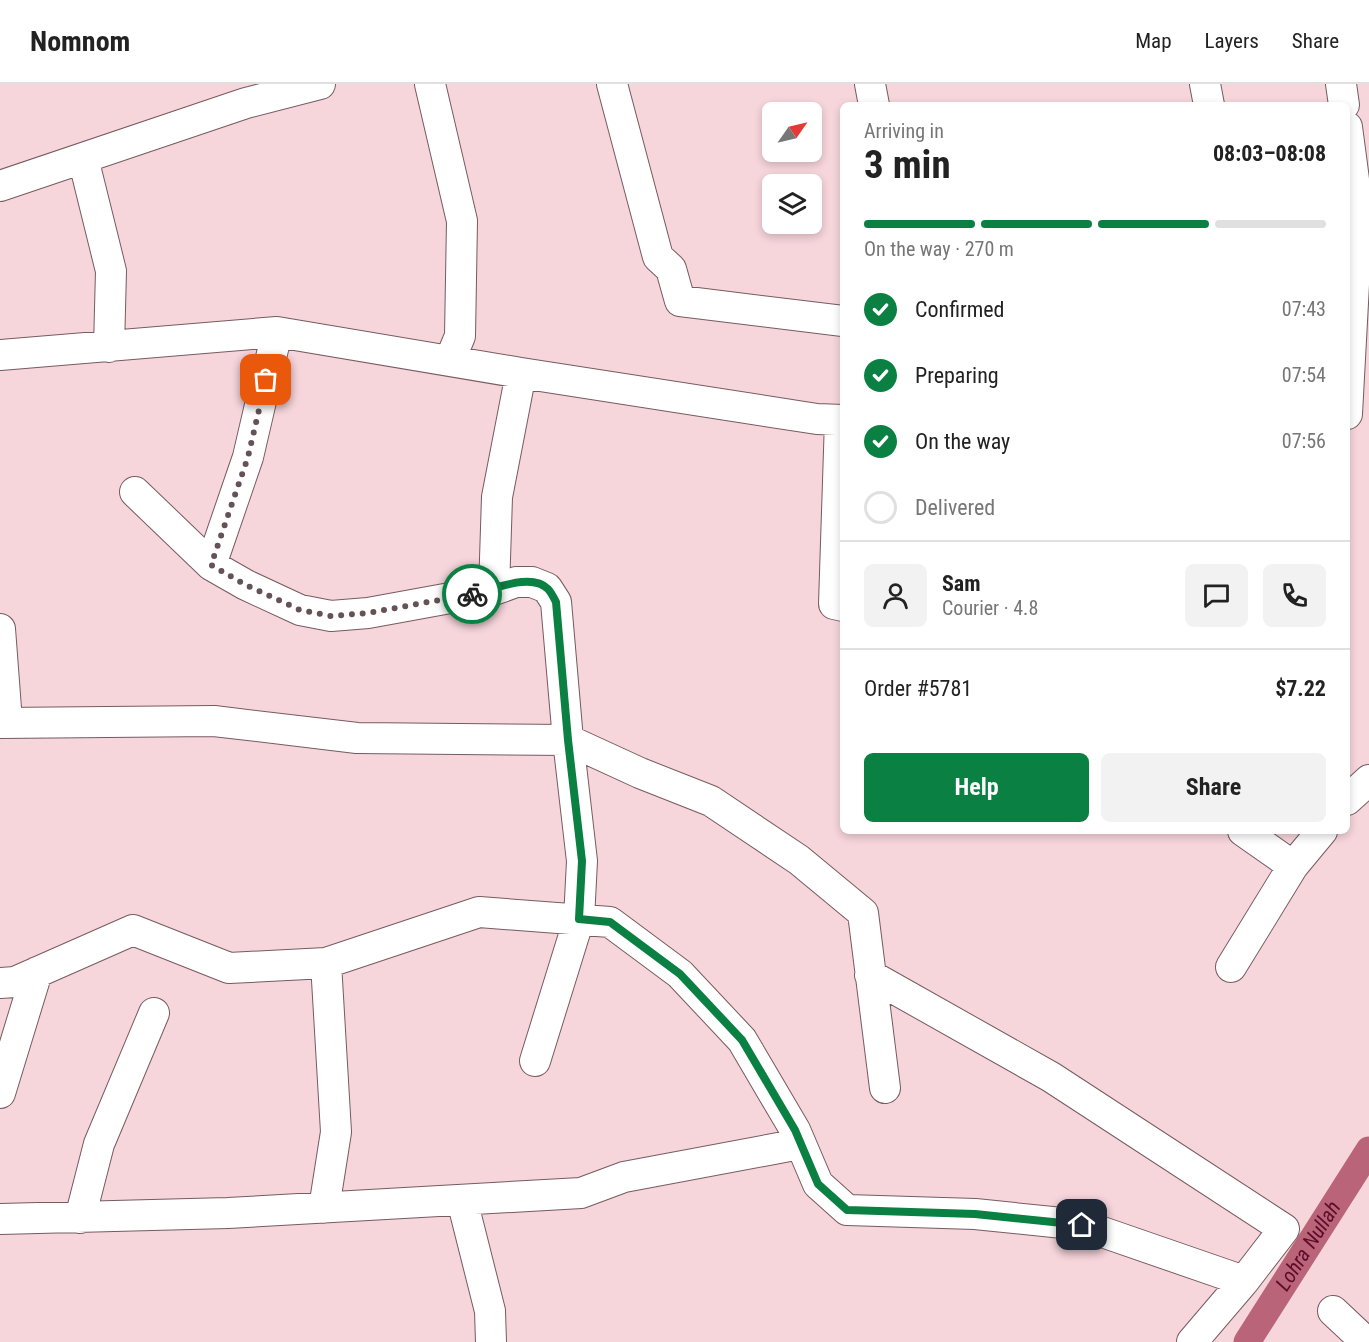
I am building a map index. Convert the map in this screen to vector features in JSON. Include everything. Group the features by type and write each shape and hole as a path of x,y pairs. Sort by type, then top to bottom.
{"street":[{"path":"0,186 83,158 245,93 320,84"},
{"path":"430,84 462,221 460,336 450,360"},
{"path":"612,84 658,257 671,269 680,301 840,321"},
{"path":"870,84 873,102"},
{"path":"1205,84 1208,102"},
{"path":"1341,84 1344,102"},
{"path":"1350,150 1358,210 1350,358"},
{"path":"83,158 111,271 110,347"},
{"path":"211,565 248,457 277,332"},
{"path":"0,355 277,332 521,373 817,419 840,420"},
{"path":"494,590 497,497 521,373"},
{"path":"840,446 834,604 840,605"},
{"path":"135,492 211,565 246,585 300,610 331,616 368,613 494,590 516,582 532,582 547,588 556,602 568,740 582,861 579,919 535,1061"},
{"path":"0,629 4,723 214,721 357,738 568,740 639,773 711,801 799,860 863,913 885,1088"},
{"path":"1350,797 1369,780"},
{"path":"1248,834 1293,866"},
{"path":"1231,967 1293,866 1320,834"},
{"path":"0,983 15,982 133,930 230,968 326,963 479,912 610,922 680,974 742,1040 795,1130 818,1184 847,1210 975,1214 1082,1225 1244,1281"},
{"path":"324,1208 336,1132 326,963"},
{"path":"0,1093 37,972"},
{"path":"870,975 1051,1077 1284,1229 1244,1281 1192,1342"},
{"path":"80,1218 99,1144 154,1013"},
{"path":"0,1219 324,1208 582,1193 624,1177 800,1144"},
{"path":"462,1200 490,1311 491,1342"},
{"path":"1333,1311 1366,1342"}],"waterway":[{"name":"Lohra Nullah","path":"1247,1342 1369,1150"}],"way so far":[{"path":"266,380 248,457 211,565 246,585 300,610 331,616 368,613 472,594"}],"route":[{"path":"472,594 494,590 516,582 532,582 547,588 556,602 568,740 582,861 579,919 610,922 680,974 742,1040 795,1130 818,1184 847,1210 975,1214 1082,1225"}]}
